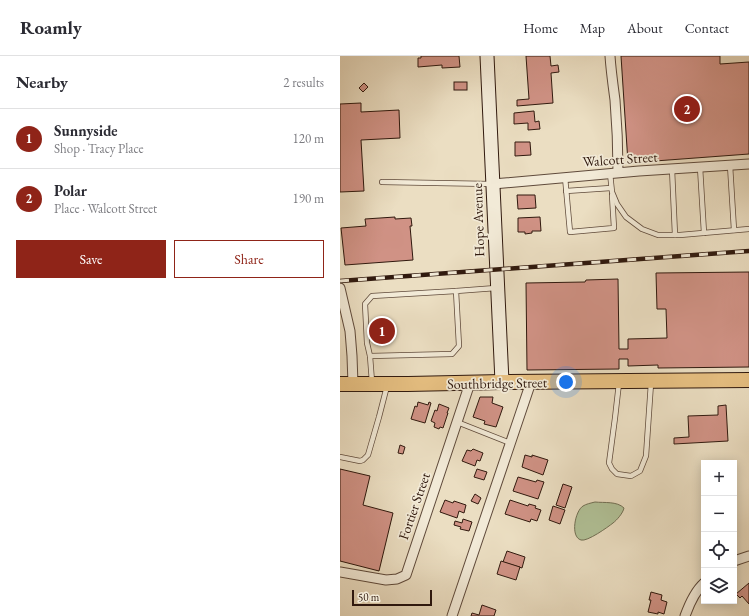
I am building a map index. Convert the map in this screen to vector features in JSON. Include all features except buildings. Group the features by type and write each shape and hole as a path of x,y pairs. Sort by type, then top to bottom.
{"main road":[{"name":"Hope Avenue","path":"487,56 502,382"},
{"name":"Southbridge Street","path":"346,384 749,380"}],"street":[{"path":"610,56 618,139 614,173"},
{"name":"Walcott Street","path":"493,184 614,173 749,164"},
{"path":"340,288 350,331 352,356 346,384"},
{"path":"452,616 531,382"},
{"name":"Fortier Street","path":"340,572 386,580 398,579 406,575 470,383"},
{"path":"737,560 749,556"},
{"path":"686,616 688,607 701,585"}],"lane":[{"path":"730,165 734,230"},
{"path":"700,167 704,233"},
{"path":"672,169 675,235"},
{"path":"565,177 570,232 614,228 612,190 614,173"},
{"path":"382,182 493,184"},
{"path":"612,190 617,204 626,216 642,229 658,235 749,229"},
{"path":"566,191 612,190"},
{"path":"372,384 370,356 367,343 365,304 372,296 498,288"},
{"path":"370,356 452,354 459,346 456,291"},
{"path":"619,381 609,463 617,474 631,476 640,471 646,456 652,381"},
{"path":"340,457 360,461 368,455 380,417 387,384"},
{"path":"457,422 510,443"}],"green space":[{"path":"595,502 614,503 624,508 615,522 592,537 581,540 576,534 576,518 583,506"}],"railway":[{"path":"340,281 749,251"}],"place":[{"name":"Polar","path":"687,109"},
{"name":"Sunnyside","path":"382,331"}]}
